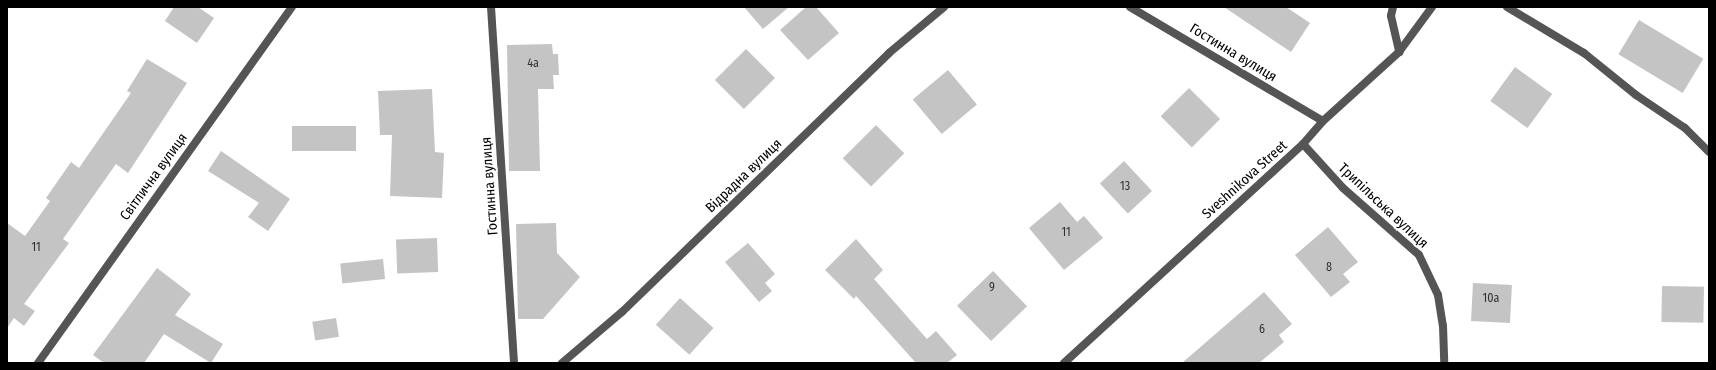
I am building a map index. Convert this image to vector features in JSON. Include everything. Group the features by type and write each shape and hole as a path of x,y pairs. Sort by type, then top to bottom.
{"street":[{"name":"Світлична вулиця","path":"38,363 292,7"},
{"name":"Гостинна вулиця","path":"491,7 514,363"},
{"name":"Відрадна вулиця","path":"562,363 622,312 889,53 944,7"},
{"name":"Гостинна вулиця","path":"1130,7 1323,121"},
{"path":"1393,7 1391,16 1399,52"},
{"name":"Sveshnikova Street","path":"1064,363 1303,144 1323,121 1399,52 1432,7"},
{"path":"1507,7 1584,53 1636,95 1685,128 1709,152"},
{"name":"Трипільська вулиця","path":"1303,144 1343,188 1419,255 1438,295 1443,326 1444,363"}],"building":[{"path":"174,7 198,7 214,18 197,43 165,21"},
{"path":"744,7 789,7 763,29"},
{"path":"806,7 816,7 839,33 808,60 780,30"},
{"path":"1224,7 1286,7 1310,23 1291,52"},
{"path":"1639,20 1703,59 1683,93 1618,54"},
{"path":"552,44 553,54 558,54 559,75 553,75 554,89 538,89 540,171 509,171 507,45"},
{"path":"746,49 775,78 744,109 715,80"},
{"path":"147,59 187,83 128,173 116,164 63,239 69,243 24,304 35,311 24,326 14,318 7,328 7,223 25,236 50,201 46,198 71,162 79,168 131,93 127,91"},
{"path":"1515,67 1552,94 1528,128 1490,101"},
{"path":"948,70 977,104 942,134 913,100"},
{"path":"1189,88 1220,119 1192,147 1161,116"},
{"path":"432,89 435,152 444,153 442,198 390,196 392,135 380,135 378,91"},
{"path":"876,125 904,153 871,187 843,158"},
{"path":"292,126 356,126 356,151 292,151"},
{"path":"221,151 290,199 268,231 248,217 259,203 208,171"},
{"path":"1124,161 1152,191 1128,213 1100,184"},
{"path":"1060,202 1077,222 1084,216 1103,238 1064,270 1029,228"},
{"path":"556,223 557,253 580,277 543,319 518,319 516,224"},
{"path":"1328,227 1358,262 1343,274 1350,282 1331,297 1295,255"},
{"path":"437,238 438,272 397,273 396,239"},
{"path":"856,239 883,270 874,279 927,339 936,331 957,355 947,363 916,363 856,296 854,299 825,270"},
{"path":"748,243 775,274 765,283 772,291 759,302 725,262"},
{"path":"383,259 385,279 342,283 340,263"},
{"path":"157,268 191,294 175,315 223,344 211,363 164,334 144,363 104,363 93,355"},
{"path":"993,271 1027,306 991,341 957,306"},
{"path":"1473,283 1512,285 1510,323 1471,321"},
{"path":"1662,286 1704,287 1703,323 1661,322"},
{"path":"1264,292 1292,324 1279,335 1284,342 1259,363 1182,363"},
{"path":"680,298 713,328 689,355 656,325"},
{"path":"336,318 339,337 315,341 312,322"}]}
